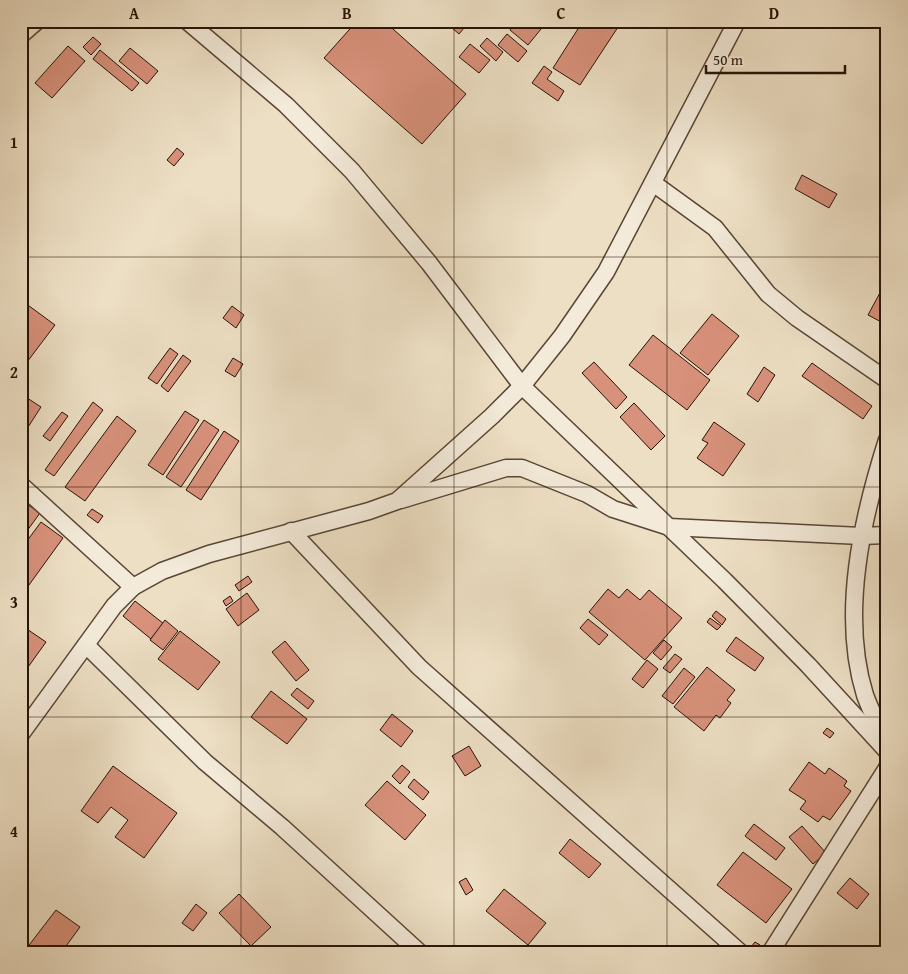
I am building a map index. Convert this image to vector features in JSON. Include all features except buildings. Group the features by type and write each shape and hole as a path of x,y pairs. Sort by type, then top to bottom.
{"street":[{"path":"21,35 36,21"},
{"path":"187,21 205,28 352,171 429,263 522,386 726,581 808,665 887,751"},
{"path":"397,501 492,416 522,386 562,336 606,272 737,21"},
{"path":"653,183 715,228 768,294 790,312 887,380"},
{"path":"887,440 861,536 854,614 856,651 866,695 887,744"},
{"path":"21,734 114,606 133,587 162,571 209,554 369,511 506,468 522,468 587,494 613,509 669,528 861,536 887,535"},
{"path":"21,485 133,587"},
{"path":"291,532 419,667 741,953"},
{"path":"86,645 205,762 282,826 420,953"},
{"path":"770,953 887,768"}]}
